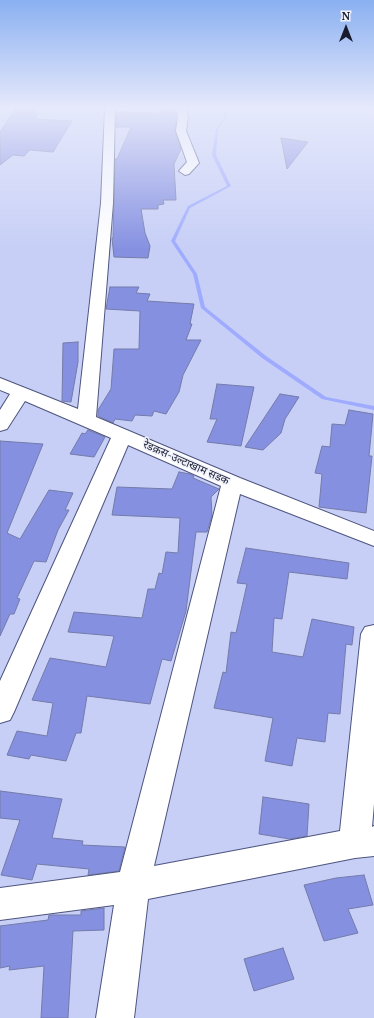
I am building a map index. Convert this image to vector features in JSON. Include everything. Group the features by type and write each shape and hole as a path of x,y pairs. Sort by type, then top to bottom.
{"street":[{"path":"86,420 100,286 107,203 108,156"},
{"path":"185,171 193,163 190,156"},
{"name":"रेडक्रस-उल्टाखाम सडक","path":"0,383 232,484 374,539"},
{"path":"0,425 21,392"},
{"path":"0,712 122,435"},
{"path":"115,1018 133,886 232,484"},
{"path":"0,904 133,886 364,842 374,634"}],"building":[{"path":"0,156 12,156 0,165"},
{"path":"119,156 178,156 174,164 176,200 163,200 164,204 158,205 158,209 141,209 145,233 150,246 148,258 114,257 112,238 115,159 117,159"},
{"path":"284,156 297,156 287,169"},
{"path":"110,287 139,287 136,293 150,294 147,301 194,304 190,324 192,324 186,340 201,340 183,375 179,392 166,414 154,411 152,416 135,415 132,421 115,419 113,423 98,416 98,410 111,389 114,349 139,349 140,311 106,309"},
{"path":"78,342 78,362 71,402 62,401 63,343"},
{"path":"217,384 254,387 241,446 207,442 217,419 210,419"},
{"path":"280,394 299,397 285,419 281,433 263,450 245,447"},
{"path":"349,410 373,414 369,456 372,456 366,513 319,507 322,474 315,473 322,446 330,447 332,424 345,425"},
{"path":"88,430 105,437 94,457 70,454 82,433 85,434"},
{"path":"0,441 43,444 7,533 20,539 49,490 73,493 65,510 69,510 58,530 46,562 34,561 17,598 20,599 14,614 10,614 0,636"},
{"path":"179,472 190,474 194,476 193,478 219,489 211,497 212,516 207,532 196,532 186,611 171,661 162,659 150,704 87,696 81,733 76,733 66,761 31,755 29,759 7,755 17,731 47,736 53,703 32,700 50,658 106,667 114,636 68,632 74,612 142,618 148,589 155,589 159,573 162,574 166,552 178,553 180,518 112,515 117,487 172,489"},
{"path":"246,548 349,563 347,579 289,572 282,619 274,618 272,652 303,657 312,619 354,627 352,645 346,644 340,714 328,713 325,742 297,738 292,766 265,761 273,718 214,708 223,672 226,673 231,632 236,633 247,584 237,583"},
{"path":"0,791 62,799 52,838 83,841 82,845 125,847 119,871 88,875 89,869 37,864 32,880 1,875 20,820 0,818"},
{"path":"263,797 309,804 307,836 290,839 259,834"},
{"path":"364,875 373,905 348,909 358,933 324,941 304,885 336,878"},
{"path":"104,908 104,930 73,931 68,1018 41,1018 44,966 9,970 10,966 0,968 0,926 48,920 49,915 81,915 81,911"},
{"path":"283,948 294,979 254,991 244,959"}],"waterway":[{"path":"214,156 229,186 189,207 173,241 195,274 203,308 264,357 324,398 374,408"}]}
